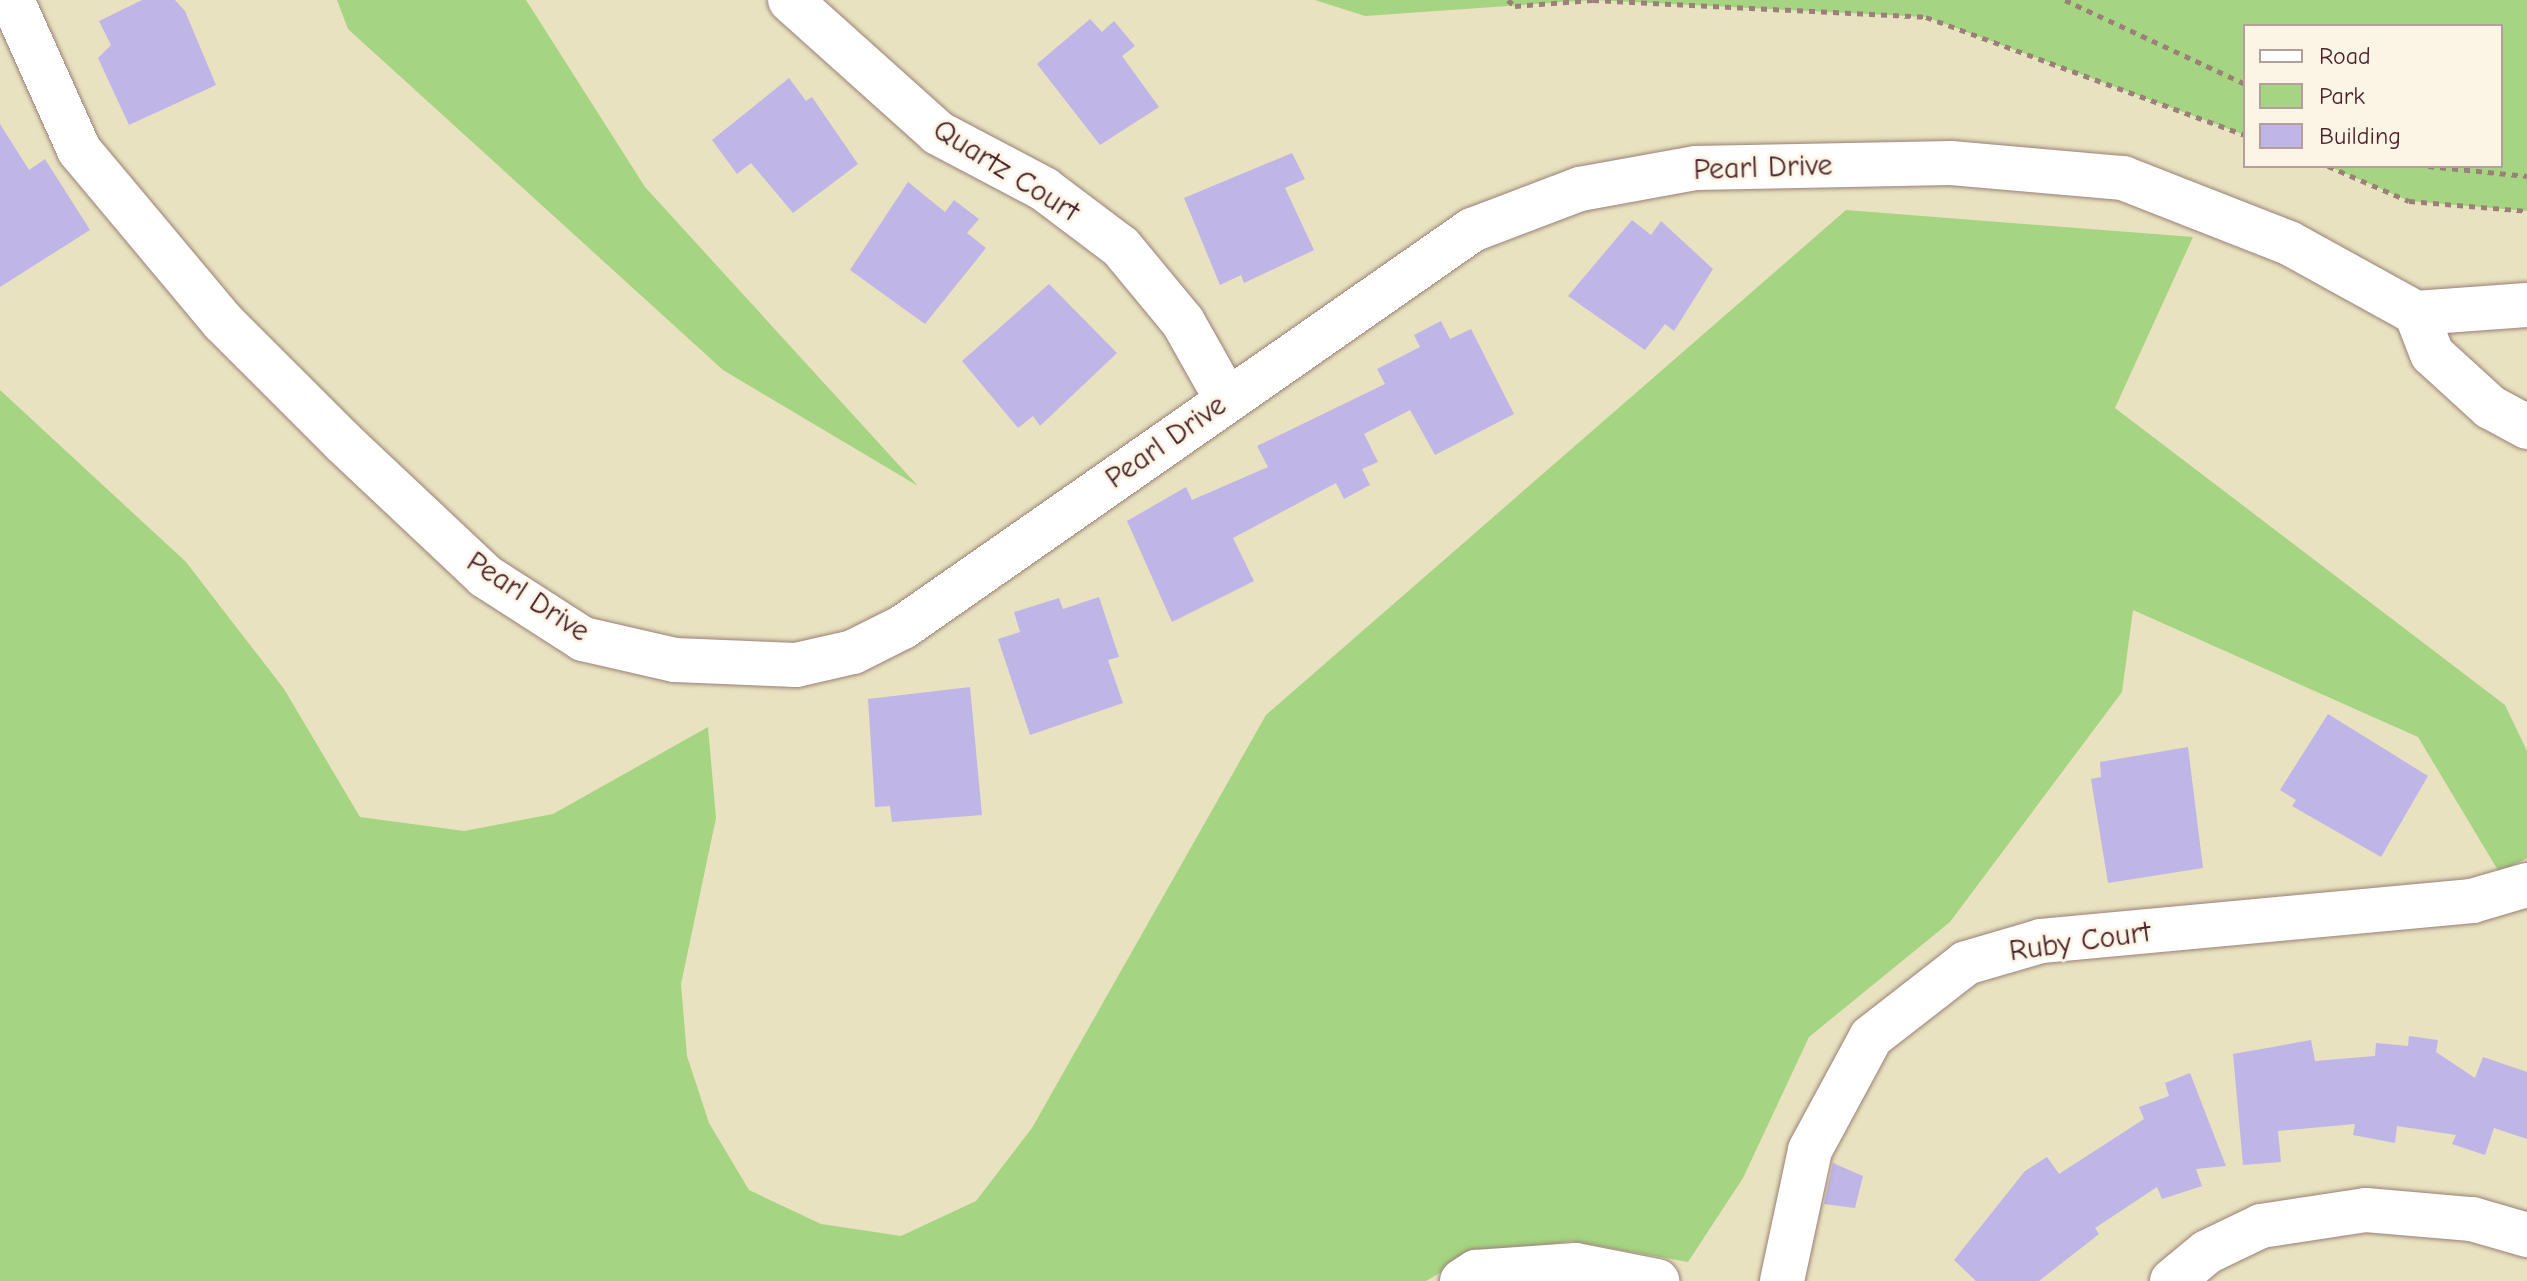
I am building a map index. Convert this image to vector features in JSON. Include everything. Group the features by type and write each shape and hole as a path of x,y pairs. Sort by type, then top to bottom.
{"street":[{"name":"Pearl Drive","path":"12,0 79,150 223,322 485,576 583,639 675,660 796,665 853,652 921,615 1472,230 1580,189 1696,168 1951,163 2123,178 2289,243 2416,313"},
{"name":"Quartz Court","path":"790,0 938,133 1044,189 1121,247 1183,322 1227,400"},
{"path":"2527,305 2416,313 2432,354 2490,407 2527,427"},
{"name":"Ruby Court","path":"1782,1281 1810,1150 1871,1037 1966,963 2041,941 2472,901 2527,885"},
{"path":"2172,1281 2207,1252 2261,1226 2366,1210 2472,1219 2527,1235"},
{"path":"1462,1281 1476,1272 1576,1265 1657,1281"}],"path":[{"path":"1508,0 1515,6 1593,0 1926,17 2243,134"},
{"path":"2065,0 2243,83"},
{"path":"2333,168 2409,201 2527,211"},
{"path":"2448,168 2527,176"}],"green space":[{"path":"337,0 526,0 645,187 918,486 723,370 348,29"},
{"path":"1315,0 1593,0 1365,16"},
{"path":"1593,0 2527,0 2527,211 2409,201 2333,168 2503,168 2503,24 2243,24 2243,134 1926,17"},
{"path":"1846,210 2193,237 2115,408 2505,705 2527,751 2527,858 2499,872 2418,737 2133,610 2122,692 1950,922 1809,1037 1743,1178 1688,1262 1571,1241 1463,1259 1426,1281 0,1281 0,390 186,562 284,689 360,817 464,831 553,814 708,727 716,818 681,984 687,1056 709,1123 749,1190 821,1224 901,1236 976,1201 1032,1128 1266,715"}],"building":[{"path":"142,0 175,0 185,11 216,85 129,125 98,58 111,45 99,21"},
{"path":"1090,19 1102,32 1114,21 1135,46 1122,56 1159,107 1100,145 1037,64"},
{"path":"789,78 806,101 812,97 858,164 793,213 751,163 737,174 712,140"},
{"path":"0,124 29,170 45,159 90,230 0,287"},
{"path":"1292,153 1305,179 1285,188 1314,250 1244,283 1241,275 1220,285 1184,198"},
{"path":"908,182 945,212 954,200 979,219 967,233 986,248 925,324 850,270"},
{"path":"1632,220 1651,235 1661,221 1713,269 1674,331 1665,324 1645,350 1568,296"},
{"path":"1049,284 1117,353 1040,426 1033,416 1018,428 962,361"},
{"path":"1441,321 1450,339 1471,329 1514,414 1435,455 1410,410 1364,434 1378,462 1362,469 1370,485 1344,499 1336,483 1233,538 1254,581 1172,622 1127,521 1186,487 1192,500 1268,467 1257,446 1385,384 1377,369 1420,347 1414,335"},
{"path":"1099,597 1119,657 1108,660 1123,703 1030,735 998,639 1020,632 1014,612 1059,598 1063,609"},
{"path":"970,687 982,815 892,822 890,806 875,807 868,699"},
{"path":"2328,714 2428,776 2381,857 2292,806 2296,800 2280,790"},
{"path":"2188,747 2203,868 2108,883 2091,779 2101,777 2100,762"},
{"path":"2409,1036 2438,1040 2436,1052 2475,1078 2483,1057 2527,1072 2527,1139 2494,1128 2485,1155 2452,1144 2456,1135 2397,1126 2395,1143 2353,1135 2355,1124 2278,1131 2281,1162 2243,1165 2233,1054 2311,1040 2315,1061 2375,1056 2376,1043 2408,1046"},
{"path":"2190,1073 2226,1166 2196,1169 2202,1186 2162,1199 2157,1187 2095,1228 2099,1234 2039,1281 1976,1281 1954,1260 2025,1171 2047,1157 2059,1174 2144,1119 2139,1107 2169,1096 2165,1083"},
{"path":"1833,1163 1863,1176 1855,1208 1824,1204"}]}
